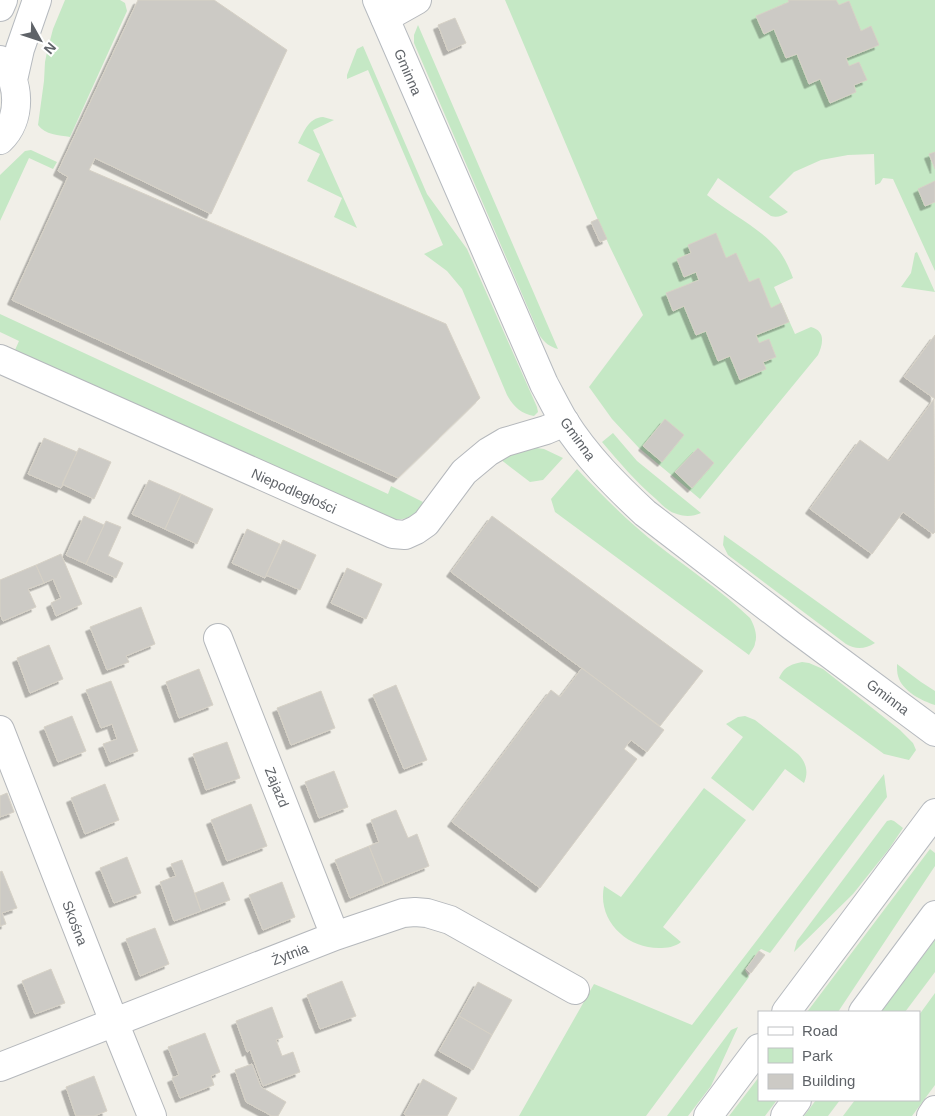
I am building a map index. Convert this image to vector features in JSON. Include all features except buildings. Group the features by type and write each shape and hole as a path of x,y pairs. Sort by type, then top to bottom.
{"street":[{"path":"0,7 4,0"},
{"path":"0,140 11,125 16,110 16,94 6,70 20,49 37,0"},
{"name":"Gminna","path":"417,0 380,9 544,384 565,422 583,448 624,493 646,513 784,620 935,732"},
{"name":"Niepodległości","path":"0,359 394,534 405,535 426,524 464,472 492,449 505,442 546,430 565,422"},
{"name":"Zajazd","path":"218,638 335,936"},
{"name":"Skośna","path":"0,730 152,1116"},
{"path":"787,1011 935,813"},
{"name":"Żytnia","path":"0,1067 335,936 403,913 427,913 450,920 575,990"},
{"path":"864,1011 935,915"},
{"path":"708,1116 758,1049"},
{"path":"785,1116 796,1101"},
{"path":"931,1116 935,1110"}],"green space":[{"path":"65,0 120,0 125,3 127,11 70,137 48,133 38,125 47,52 53,29"},
{"path":"505,0 935,0 935,271 893,179 883,178 880,183 875,185 874,154 848,155 821,160 794,172 769,197 788,212 780,216 771,216 718,178 707,195 752,226 779,250 793,278 774,287 795,334 811,327 819,332 822,342 818,355 700,499 639,448 612,419 589,387 643,315 609,245"},
{"path":"418,25 558,349 548,344 540,336 414,43 414,35"},
{"path":"363,46 427,194 467,249 537,407 538,412 534,416 518,409 507,395 462,289 447,271 424,254 443,245 368,70 347,79 357,49"},
{"path":"323,117 334,120 313,130 357,228 334,217 342,198 307,181 320,154 298,143 310,123"},
{"path":"31,150 57,162 53,169 29,158 0,221 0,175 25,151"},
{"path":"917,252 935,292 901,287 911,273 915,253"},
{"path":"0,314 388,494 391,486 423,502 416,513 407,518 383,518 15,350 19,341 0,332"},
{"path":"613,433 637,461 701,513 691,516 681,515 672,512 662,505 635,479 602,442"},
{"path":"529,447 544,449 563,458 543,480 530,482 500,459"},
{"path":"577,469 637,528 750,618 756,637 749,655 555,512 551,499"},
{"path":"724,535 875,643 868,647 860,648 846,644 728,555 723,545"},
{"path":"802,662 823,669 900,730 913,743 916,750 909,760 884,754 779,678 788,667"},
{"path":"897,664 935,691 935,705 924,701 908,691 900,681"},
{"path":"745,716 755,720 798,754 805,764 806,771 804,783 785,769 753,811 711,778 743,737 726,724 738,717"},
{"path":"884,774 887,797 770,953 761,949 759,951 745,970 749,977 646,1116 519,1116 594,984 692,1025"},
{"path":"704,788 746,820 663,927 681,942 674,946 662,948 647,947 636,943 616,930 610,921 605,910 604,886 621,897"},
{"path":"891,820 903,828 889,849 853,894 794,952 797,941 887,821"},
{"path":"930,849 935,853 935,866 839,1011 808,1011"},
{"path":"935,940 935,972 906,1011 882,1011"},
{"path":"935,993 935,1085 912,1116 843,1116 854,1101 920,1101 920,1014"},
{"path":"738,1027 711,1086 688,1116 667,1116 731,1030"},
{"path":"758,1078 758,1101 776,1101 765,1116 729,1116"},
{"path":"815,1101 839,1101 828,1116 804,1116"}]}
